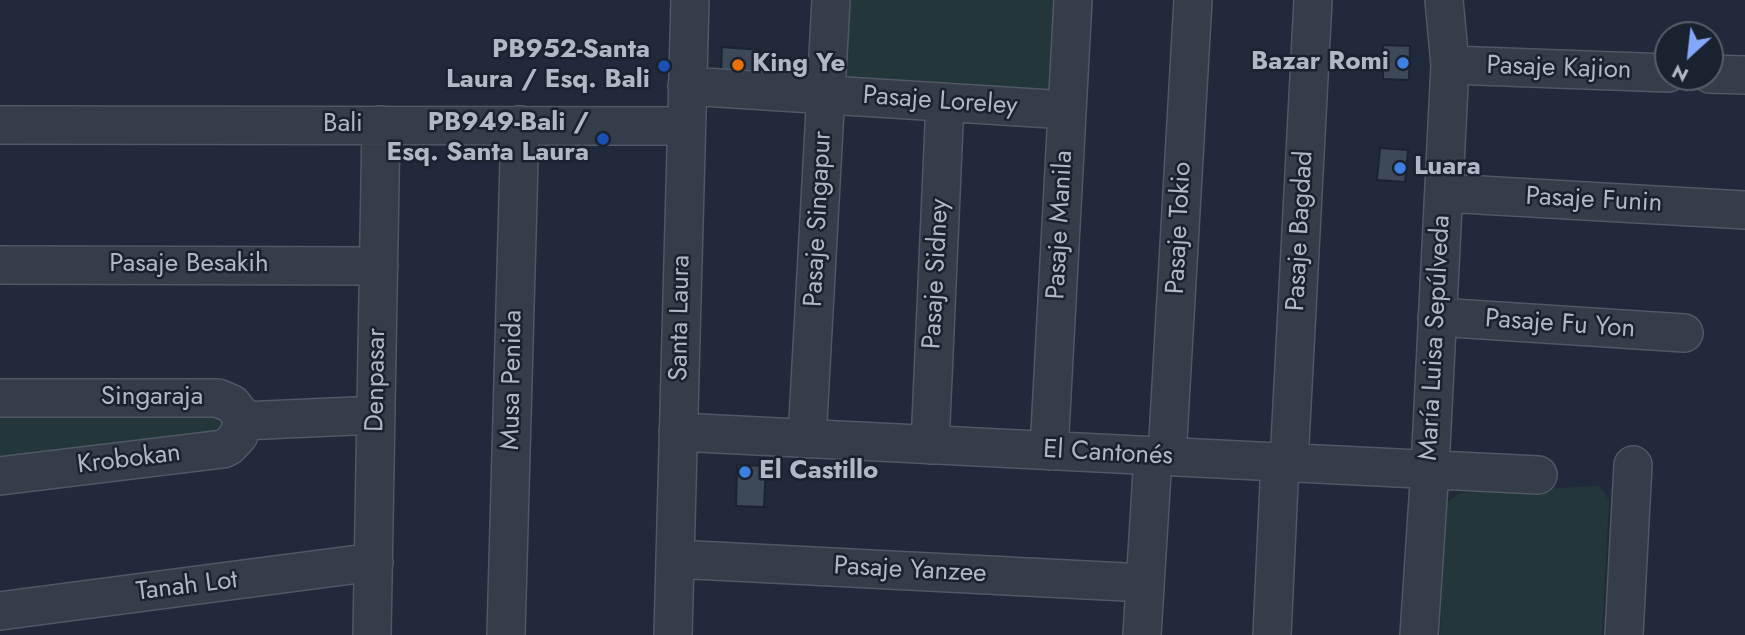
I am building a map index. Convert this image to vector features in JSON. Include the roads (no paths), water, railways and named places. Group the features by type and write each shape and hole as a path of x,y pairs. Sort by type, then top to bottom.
{"street":[{"name":"Santa Laura","path":"673,635 690,0"},
{"name":"Pasaje Singapur","path":"807,439 831,0"},
{"name":"Pasaje Manila","path":"1049,451 1073,0"},
{"name":"Pasaje Tokio","path":"1142,635 1145,583 1160,456 1193,0"},
{"name":"Pasaje Bagdad","path":"1272,635 1313,0"},
{"name":"María Luisa Sepúlveda","path":"1419,635 1450,65 1444,0"},
{"name":"Pasaje Kajion","path":"1450,65 1654,72"},
{"path":"1724,74 1745,75"},
{"name":"Pasaje Loreley","path":"687,86 1067,110"},
{"name":"Pasaje Sidney","path":"930,445 945,102"},
{"name":"Bali","path":"0,125 686,126"},
{"name":"Denpasar","path":"372,635 381,125"},
{"name":"Musa Penida","path":"506,635 520,125"},
{"name":"Pasaje Funin","path":"1444,193 1745,210"},
{"name":"Pasaje Besakih","path":"0,265 379,265"},
{"name":"Pasaje Fu Yon","path":"1437,317 1684,333"},
{"name":"Singaraja","path":"0,398 218,398 232,404 242,421"},
{"path":"242,421 376,415"},
{"name":"Krobokan","path":"0,476 223,449 239,435 242,421"},
{"name":"El Cantonés","path":"678,432 1538,475"},
{"path":"1624,635 1633,465"},
{"name":"Pasaje Yanzee","path":"675,559 1145,583"},
{"name":"Tanah Lot","path":"0,611 373,562"}],"place":[{"name":"Bazar Romi","path":"1403,63"},
{"name":"King Ye","path":"738,65"},
{"name":"PB952-Santa Laura / Esq. Bali","path":"664,66"},
{"name":"PB949-Bali / Esq. Santa Laura","path":"603,139"},
{"name":"Luara","path":"1400,168"},
{"name":"El Castillo","path":"745,472"}]}
